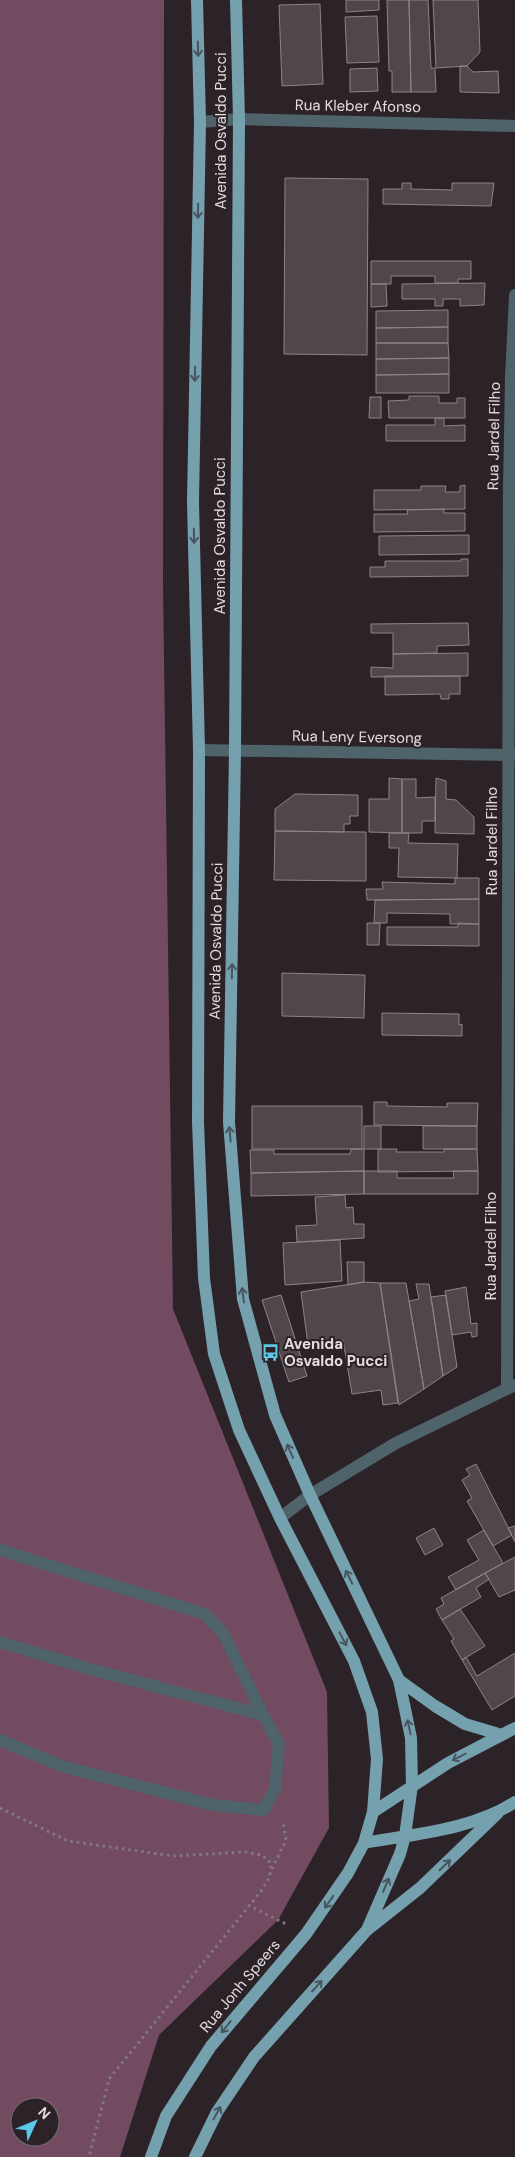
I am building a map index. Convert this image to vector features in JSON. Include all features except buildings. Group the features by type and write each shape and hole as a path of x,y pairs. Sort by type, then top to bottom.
{"main road":[{"name":"Avenida Osvaldo Pucci","path":"197,0 200,122 193,502 199,750 198,1122 204,1278 214,1354 239,1430 280,1518 354,1661 372,1712 377,1759 373,1812"},
{"name":"Avenida Osvaldo Pucci","path":"236,0 239,119 235,751 229,1122 243,1299 275,1415 310,1495 400,1680 411,1738 412,1786 405,1836 400,1854 367,1930"},
{"path":"400,1680 435,1706 465,1724 502,1735"},
{"path":"373,1812 448,1762 515,1728"},
{"path":"195,2157 217,2112 254,2057 367,1930 420,1888 498,1813 515,1802"},
{"name":"Rua Jonh Speers","path":"151,2157 166,2116 211,2046 306,1934 348,1873 364,1843 373,1812"},
{"path":"364,1843 453,1827 498,1813"}],"street":[{"name":"Rua Kleber Afonso","path":"200,122 239,119 515,126"},
{"name":"Rua Jardel Filho","path":"511,1386 511,396 515,295"},
{"name":"Rua Leny Eversong","path":"199,750 512,755"},
{"path":"280,1518 310,1495 396,1443 511,1386"},
{"path":"0,1550 205,1614 223,1633 279,1744 275,1789 264,1810 213,1805 61,1766 0,1740"},
{"path":"0,1642 90,1669 263,1715"}],"path":[{"path":"0,1808 68,1841 174,1856 245,1852 262,1854 271,1863 271,1871"},
{"path":"89,2157 109,2079 262,1890 270,1876 286,1840 284,1826 264,1810"},
{"path":"248,1905 306,1934"}],"shaded area":[{"path":"0,0 164,0 163,585 173,1309 327,1692 329,1828 278,1920 159,2035 120,2157 0,2157"}],"place":[{"name":"Avenida Osvaldo Pucci","path":"270,1353"}]}
